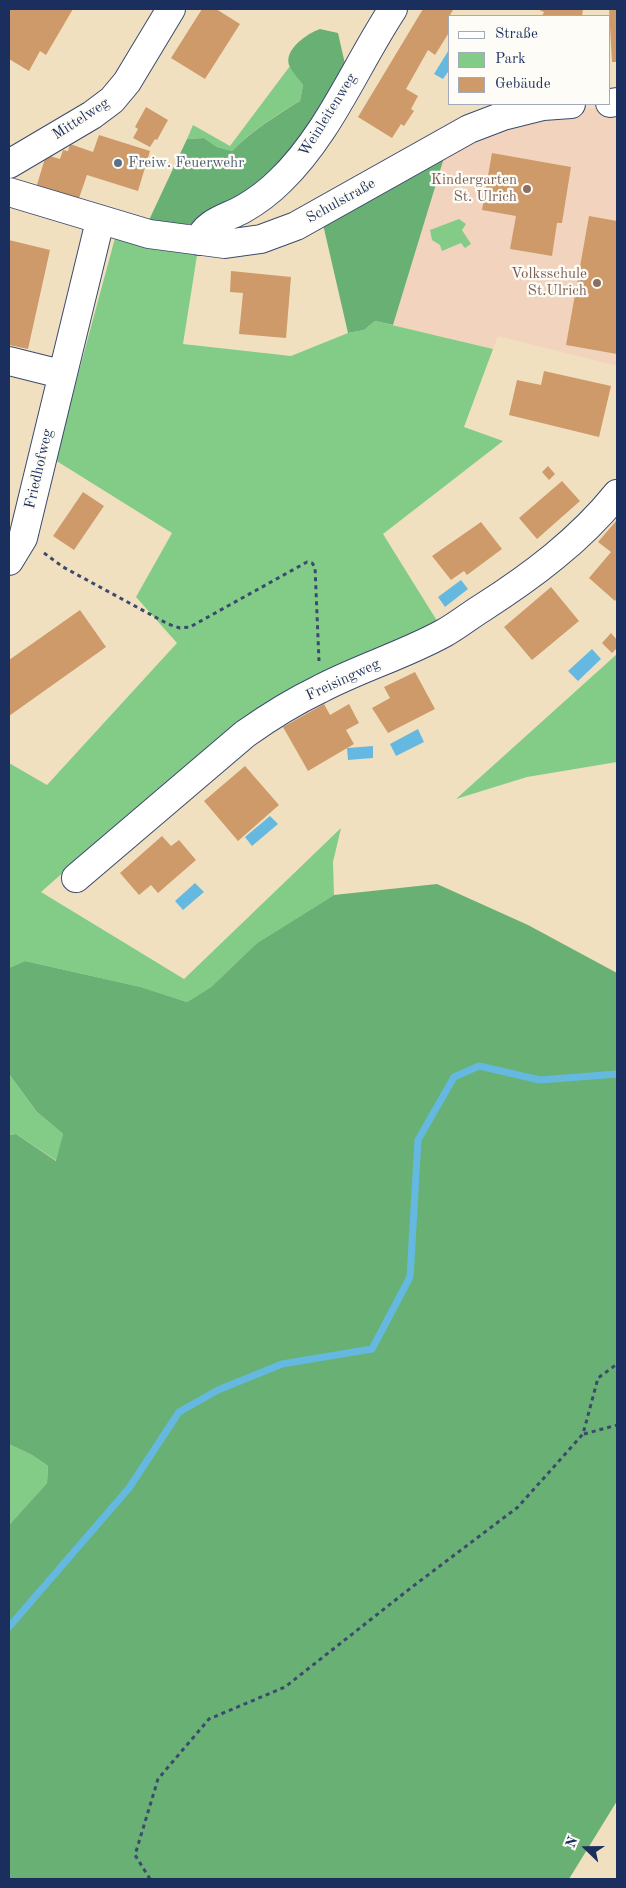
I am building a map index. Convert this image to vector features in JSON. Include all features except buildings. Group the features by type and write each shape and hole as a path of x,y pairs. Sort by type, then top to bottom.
{"street":[{"name":"Mittelweg","path":"9,164 92,115 112,100 127,82 171,9"},
{"name":"Weinleitenweg","path":"199,241 207,227 244,208 269,192 295,166 319,134 393,9"},
{"name":"Schulstraße","path":"9,192 100,221 149,234 225,244 260,239 296,226 469,129 503,116 543,106 557,105"},
{"name":"Friedhofweg","path":"9,562 23,538 61,374 100,221"},
{"path":"9,361 61,374"},
{"name":"Freisingweg","path":"76,878 246,734 274,713 320,688 444,633 506,593 564,549 585,530 617,494"}],"path":[{"path":"23,538 63,567 168,624 180,628 190,627 307,562 312,563 314,567 320,688"},
{"path":"150,1879 135,1854 158,1779 209,1719 285,1687 518,1507 583,1434 598,1378 617,1364"},
{"path":"583,1434 617,1425"}],"shaded area":[{"path":"617,107 617,366 498,336 493,349 393,325 447,148 559,110"}],"green space":[{"path":"320,29 338,33 345,64 289,166 193,224 172,224 149,220 187,139 204,138 217,147 232,151 264,124 300,101 303,85 290,68 288,59 298,42"},
{"path":"290,66 303,85 300,101 264,124 232,151 217,147 204,138 187,139 193,125 230,146"},
{"path":"447,148 393,325 375,321 364,330 348,333 322,220"},
{"path":"459,219 466,224 462,230 471,244 465,248 461,243 442,251 440,245 432,240 430,230"},
{"path":"115,238 198,249 183,344 291,356 348,333 364,330 375,321 493,349 464,427 503,441 383,534 439,624 417,635 82,856 41,892 184,979 341,828 333,862 334,895 257,943 211,987 187,1002 141,987 25,961 9,968 9,763 47,785 177,643 136,597 172,533 55,460"},
{"path":"617,654 617,762 527,777 456,799"},
{"path":"437,884 528,925 617,973 617,1801 569,1879 9,1879 9,1525 47,1483 48,1466 32,1455 9,1444 9,1135 16,1134 56,1161 63,1134 37,1112 9,1074 9,968 25,961 141,987 187,1002 211,987 257,943 334,895"},
{"path":"9,1074 37,1112 63,1134 57,1161 16,1134 9,1135"},
{"path":"9,1444 32,1455 48,1466 47,1483 9,1525"}],"water":[{"path":"448,51 448,72 443,79 434,74"},
{"path":"461,580 468,589 445,607 438,597"},
{"path":"592,649 601,659 578,681 568,671"},
{"path":"418,729 424,742 396,756 390,744"},
{"path":"373,746 373,758 348,760 347,748"},
{"path":"270,816 278,824 252,846 245,837"},
{"path":"195,883 204,892 183,910 175,901"}],"waterway":[{"path":"9,1627 129,1488 179,1412 218,1390 282,1364 372,1349 410,1277 418,1140 454,1077 479,1066 540,1080 617,1074"}],"place":[{"name":"Freiw. Feuerwehr","path":"118,163"},
{"name":"Kindergarten St. Ulrich","path":"527,189"},
{"name":"Volksschule St.Ulrich","path":"597,283"}]}
